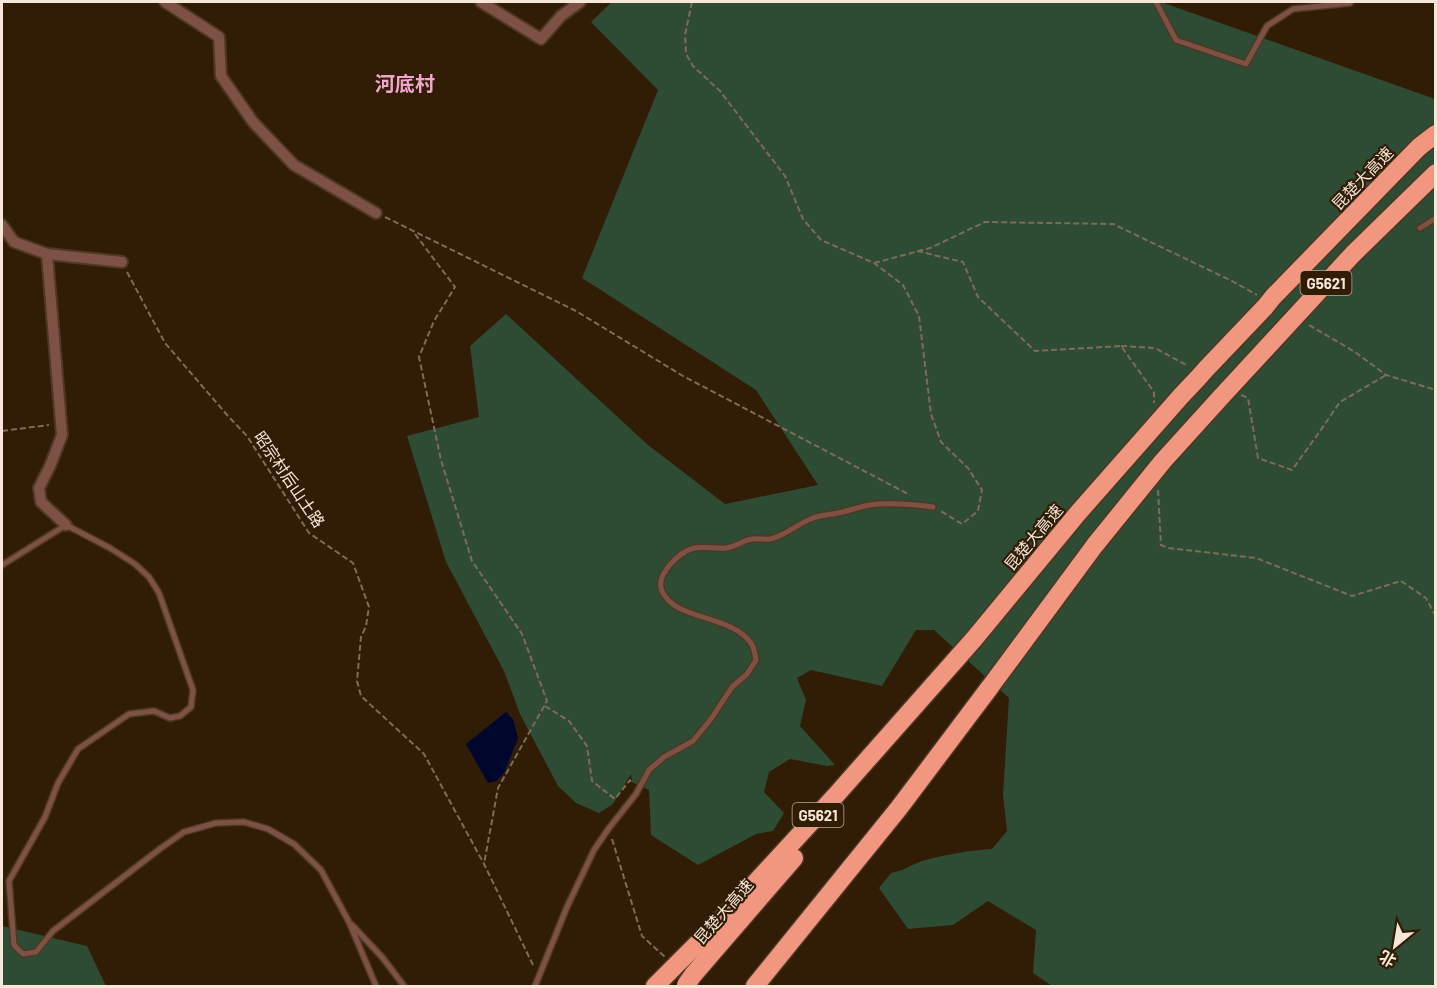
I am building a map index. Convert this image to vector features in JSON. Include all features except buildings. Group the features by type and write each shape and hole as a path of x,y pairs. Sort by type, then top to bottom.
{"highway":[{"name":"昆楚大高速","path":"688,982 899,735 974,639 1078,513 1181,396 1199,372 1419,147 1436,134"},
{"name":"G5621","path":"755,987 898,808 1095,545 1163,461 1229,395 1353,254 1436,173"},
{"name":"G5621","path":"656,987 837,794 974,639"}],"street":[{"path":"165,2 219,37 221,76 253,122 294,165 376,213"},
{"path":"481,2 541,39 561,16 580,2"},
{"path":"2,225 14,242 47,254 122,261"},
{"path":"47,254 62,435 39,488 41,502 66,525"}],"lane":[{"path":"1156,2 1176,40 1246,64 1267,26 1293,9 1350,3"},
{"path":"1420,228 1436,218"},
{"path":"535,987 567,907 594,850 636,794 649,770 664,757 693,741 732,687 747,674 756,660 752,643 739,632 724,623 681,610 666,598 660,583 667,567 694,548 727,548 751,538 769,539 811,518 867,505 898,503 933,507"},
{"path":"2,565 66,525 135,564 159,593 193,690 191,707 180,716 170,718 153,711 129,714 78,748 58,783 45,817 9,881 14,945 23,954 36,952 53,931 184,832 216,823 244,822 268,829 294,844 321,870 349,922 376,987"},
{"path":"349,922 382,957 404,987"}],"path":[{"path":"376,213 576,311 683,376 962,524 978,511 982,490 968,468 941,442 931,414 919,316 903,285 874,263 821,240 803,219 784,176 720,91 693,66 686,54 685,35 692,2"},
{"path":"874,263 930,248 985,222 1113,224 1232,280 1269,302"},
{"path":"413,231 455,287 434,321 419,357 441,460 472,561 522,634 547,701 498,788 484,864"},
{"name":"昭宗村后山土路","path":"122,261 165,343 247,436 309,533 353,563 369,607 366,627 361,637 357,681 361,696 424,754 484,864 539,977"},
{"path":"1302,321 1355,352 1386,375 1436,390"},
{"path":"1121,346 1155,348 1199,372"},
{"path":"1229,395 1248,398 1258,458 1292,470 1340,402 1386,375"},
{"path":"2,431 61,423"},
{"path":"544,706 569,721 586,746 592,781 615,799 630,780 636,794"},
{"path":"609,828 642,936 669,961"}],"green space":[{"path":"612,2 1161,2 1435,99 1435,986 1052,986 1033,973 1036,930 988,901 953,925 908,929 879,888 891,873 940,856 992,849 1007,831 1003,795 1009,698 934,630 916,630 882,686 811,670 797,678 806,700 800,726 835,765 827,766 790,759 769,772 764,792 784,813 773,831 756,834 698,865 651,835 649,790 632,782 631,774 613,804 599,813 576,803 558,786 520,714 504,671 446,562 407,436 479,417 470,346 506,314 648,445 725,504 818,485 756,390 582,278 658,90 591,22"},
{"path":"2,926 87,946 106,986 2,986"}],"water":[{"path":"506,712 513,719 518,738 504,773 497,781 488,783 466,744"}],"district":[{"name":"河底村","path":"405,83"}]}
